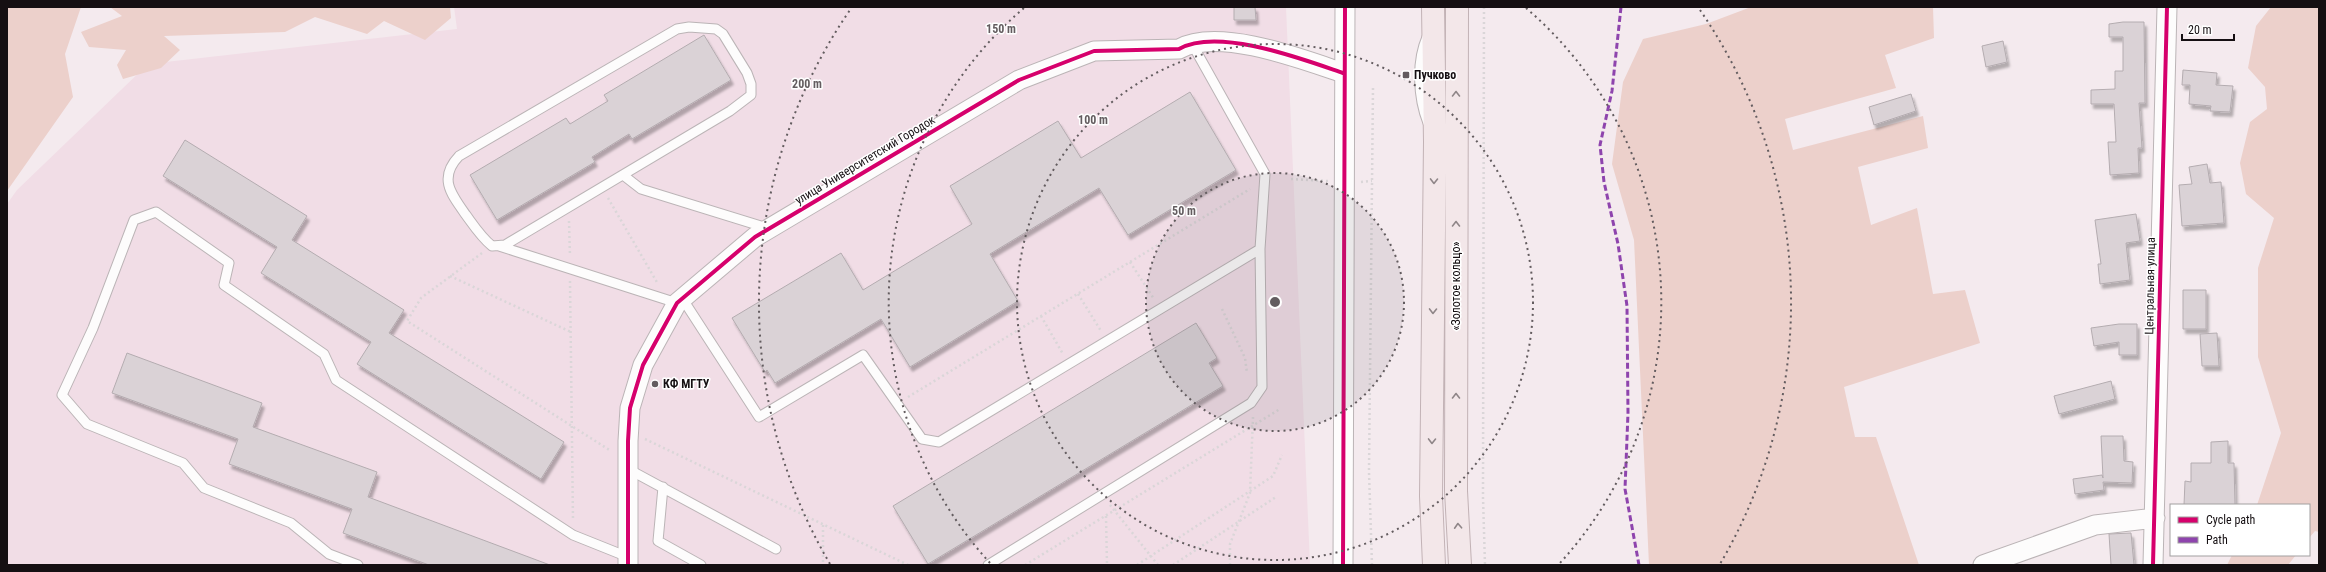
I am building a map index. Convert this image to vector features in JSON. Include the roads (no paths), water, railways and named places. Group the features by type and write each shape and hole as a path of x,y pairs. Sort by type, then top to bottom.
{"highway":[{"name":"«Золотое кольцо»","path":"1457,7 1456,491 1460,565"},
{"name":"«Золотое кольцо»","path":"1434,14 1436,142 1431,496 1434,565"}],"street":[{"path":"1343,565 1343,73 1345,7"},
{"name":"Центральная улица","path":"2153,565 2167,7"},
{"name":"улица Университетский Городок","path":"628,561 628,432 630,408 643,365 676,300 756,237 1019,80 1094,50 1179,49 1191,42 1225,42 1261,47 1343,73"},
{"path":"1983,565 2095,525 2154,518"}],"lane":[{"path":"495,246 505,245 602,188 730,111 751,95 751,84 747,73 720,32 701,27 677,29 460,156 450,168 448,179 450,192 479,233 495,246 676,300 759,417 863,354 922,439 939,442 1260,249"},
{"path":"988,565 1251,403 1262,387 1260,249 1265,174 1191,42"},
{"path":"623,175 641,189 769,229"},
{"path":"358,565 329,554 291,523 204,488 183,462 87,424 62,395 93,328 134,220 156,212 229,262 224,284 324,354 336,380 573,535 628,561"},
{"path":"628,465 663,487 776,548"},
{"path":"663,487 658,541 701,565"}],"place":[{"name":"Пучково","path":"1406,75"},
{"name":"КФ МГТУ","path":"655,384"}]}
